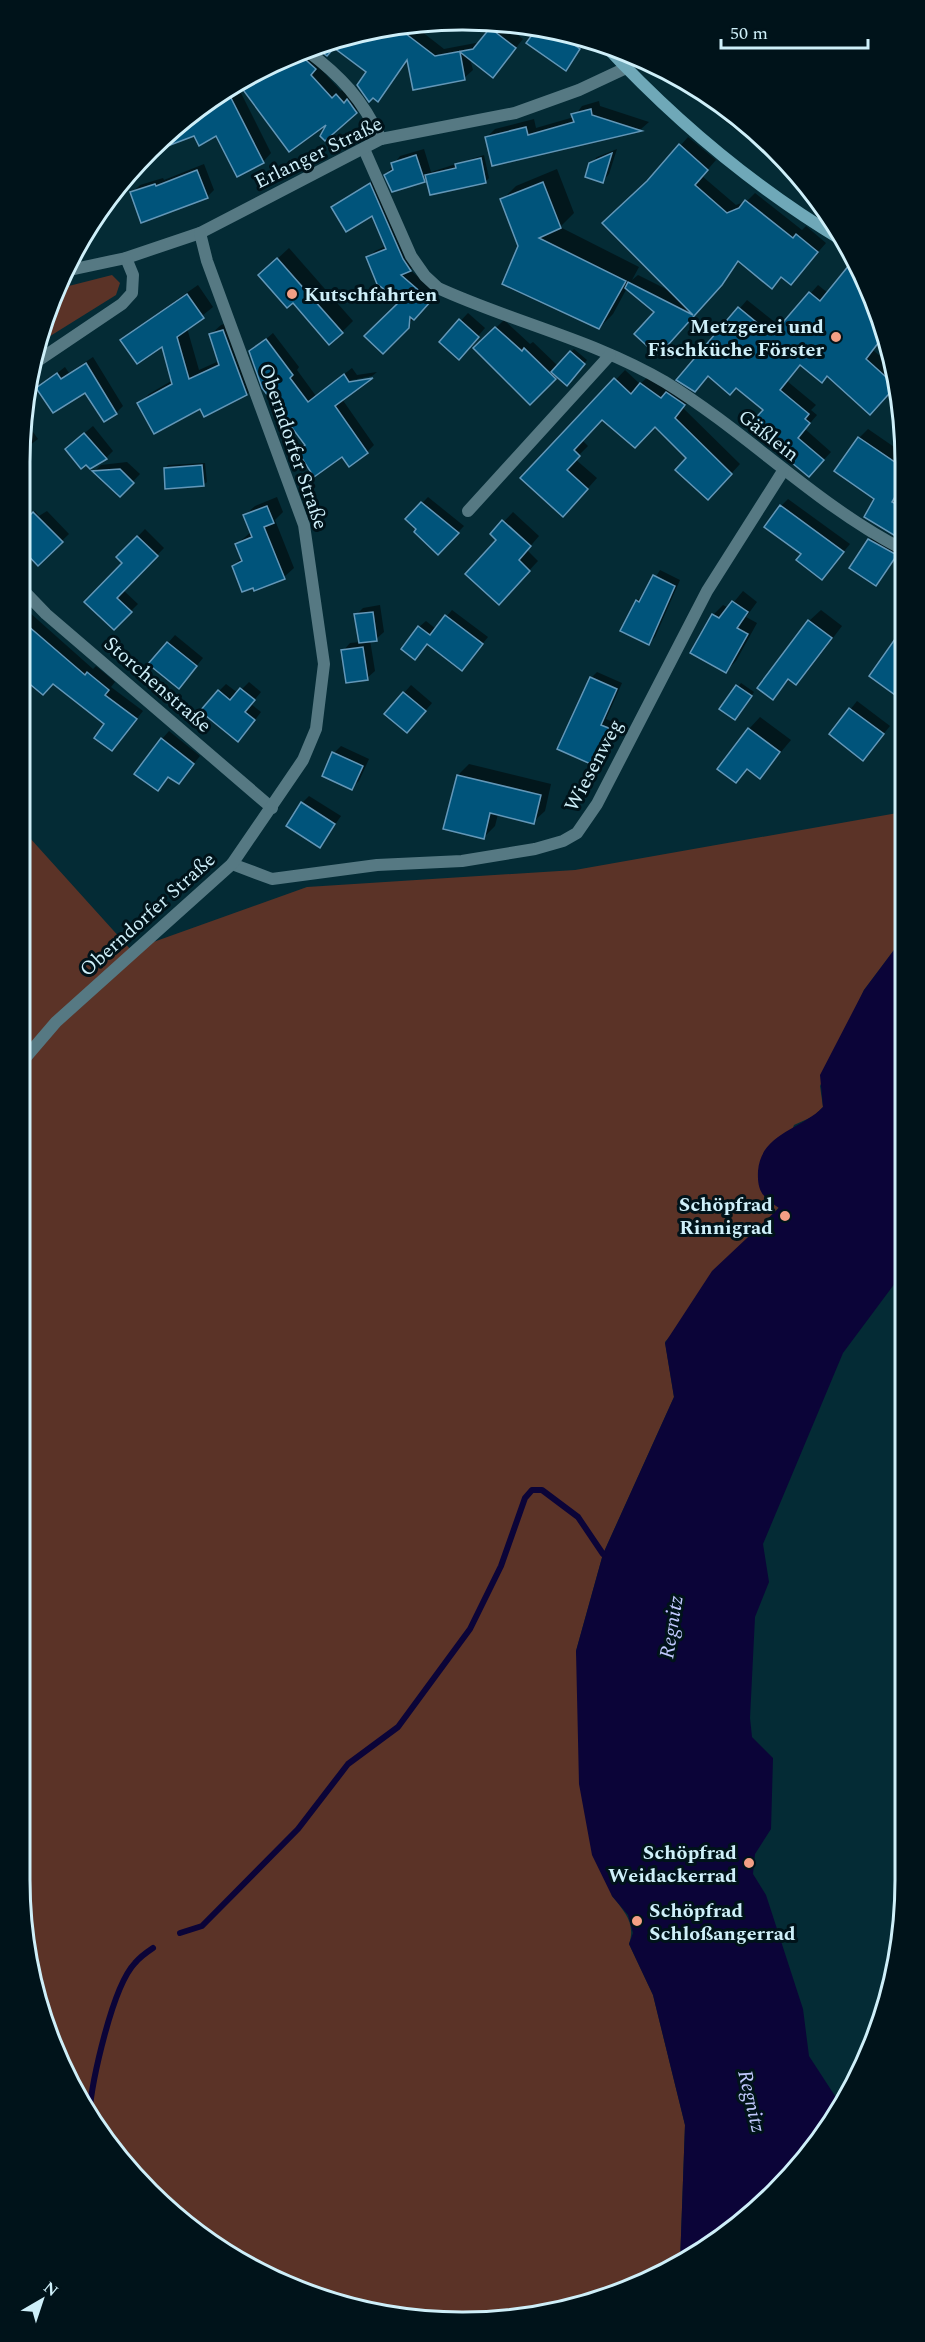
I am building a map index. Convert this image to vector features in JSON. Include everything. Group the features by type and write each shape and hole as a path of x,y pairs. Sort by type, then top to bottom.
{"street":[{"path":"314,57 346,83 372,120 381,139"},
{"path":"618,59 699,136 801,215 828,231"},
{"name":"Erlanger Straße","path":"76,269 126,258 200,233 381,139 428,128 515,113 579,90 626,68"},
{"name":"Gäßlein","path":"364,149 411,256 425,276 438,288 610,356 663,382 708,412 783,471 847,517 895,545"},
{"name":"Oberndorfer Straße","path":"30,1052 56,1022 232,864 303,760 316,729 324,664 304,525 207,261 200,233"},
{"path":"43,357 122,304 132,293 133,275 126,258"},
{"path":"468,511 610,356"},
{"name":"Wiesenweg","path":"232,864 272,879 377,865 462,861 535,849 563,841 577,832 597,804 707,591 783,471"},
{"name":"Storchenstraße","path":"30,597 46,614 272,808"}],"shaded area":[{"path":"112,275 120,283 116,295 49,337 53,323 68,286"},
{"path":"895,813 895,949 864,990 820,1086 823,1107 814,1116 794,1125 766,1200 779,1207 665,1342 674,1397 603,1554 576,1651 612,1896 628,1918 631,1930 629,1944 653,1995 685,2125 680,2253 602,2289 547,2304 462,2312 406,2308 351,2297 297,2279 246,2254 199,2223 177,2205 137,2165 119,2143 88,2096 53,2019 38,1964 30,1880 30,838 131,950 307,887 575,870"}],"water":[{"name":"Regnitz","path":"895,949 895,1283 843,1353 763,1544 769,1582 755,1617 750,1718 752,1737 773,1758 771,1829 755,1854 753,1874 766,1895 803,2009 809,2056 836,2098 806,2143 788,2165 748,2205 726,2223 680,2253 685,2125 653,1995 629,1944 633,1933 628,1915 612,1896 592,1855 579,1784 576,1651 603,1554 674,1397 665,1343 712,1271 779,1208 765,1197 760,1189 758,1171 761,1158 766,1148 774,1140 823,1107 820,1075 864,990"}],"building":[{"path":"488,31 494,31 516,48 493,78 460,52 465,80 413,90 407,60 378,102 373,98 369,102 357,85 366,72 336,49 378,38 406,34 435,56 473,49"},
{"path":"531,36 574,45 580,49 566,71 526,43"},
{"path":"306,60 316,69 311,75 332,98 336,94 344,103 347,99 357,113 325,141 320,136 326,125 289,152 243,90"},
{"path":"231,98 264,163 237,177 216,136 199,146 194,136 168,146 199,119"},
{"path":"591,109 592,115 642,131 492,166 485,137 526,127 528,135 574,122 571,114"},
{"path":"679,144 708,170 695,185 727,213 739,208 745,200 793,238 796,234 818,252 791,285 781,277 772,289 738,261 722,285 658,356 634,334 654,312 625,288 628,282 693,315 602,223 647,181"},
{"path":"612,153 603,183 585,177 589,163"},
{"path":"416,155 425,182 392,192 384,175 393,170 391,163"},
{"path":"481,158 486,183 430,195 425,175 456,168 455,164"},
{"path":"197,170 208,198 141,223 130,192 155,184 156,186"},
{"path":"543,182 561,228 539,238 626,281 599,329 502,284 518,246 500,199"},
{"path":"370,183 403,259 411,271 401,275 431,301 414,320 410,317 409,328 383,354 364,336 400,301 377,284 366,257 386,249 372,216 346,232 331,207"},
{"name":"Kutschfahrten","path":"277,258 343,333 329,345 293,303 287,308 258,275"},
{"path":"848,267 862,297 878,343 866,359 887,378 889,394 870,415 827,376 822,383 800,365 780,390 809,414 805,419 810,423 798,438 824,460 809,477 786,458 789,454 751,423 763,410 736,388 730,395 708,376 695,392 676,380 738,307 772,335 809,292 820,301"},
{"path":"187,294 204,318 177,337 189,379 219,365 209,334 223,330 247,395 204,417 200,409 154,434 137,403 172,384 162,347 137,364 120,340"},
{"path":"459,319 479,337 459,360 439,342"},
{"path":"495,327 522,351 524,348 556,379 530,405 473,348"},
{"path":"266,339 293,375 290,378 308,402 344,374 349,382 373,378 335,406 368,453 349,467 342,457 314,477 297,451 305,445 262,388 249,351"},
{"path":"570,351 585,364 567,386 551,372"},
{"path":"86,363 117,414 104,422 85,393 53,413 37,388 57,373 61,379"},
{"path":"614,378 631,394 640,383 661,398 666,392 685,405 675,418 732,474 708,500 675,470 686,458 655,427 635,448 602,420 574,450 580,456 567,470 588,489 563,517 520,478"},
{"path":"84,433 107,459 90,469 86,465 81,469 65,449"},
{"path":"858,437 895,462 895,497 892,502 895,504 895,536 864,517 874,499 834,471"},
{"path":"202,465 204,486 165,489 164,468"},
{"path":"120,469 134,483 120,497 92,471"},
{"path":"421,502 459,533 438,555 414,532 416,529 405,519"},
{"path":"780,505 844,552 822,580 796,560 801,554 764,527"},
{"path":"267,506 274,523 264,527 285,579 254,591 253,588 242,592 232,566 242,561 235,544 252,537 243,515"},
{"path":"33,512 63,542 38,566 30,558 30,515"},
{"path":"502,520 531,546 519,560 530,571 499,605 465,574 496,540 490,534"},
{"path":"137,536 158,556 117,598 132,612 114,630 84,602 122,563 116,557"},
{"path":"868,539 895,554 895,558 876,586 849,568"},
{"path":"653,575 675,586 649,645 620,631 636,600 639,602"},
{"path":"732,601 748,612 737,628 748,634 726,673 690,653 712,614 719,618"},
{"path":"373,612 377,641 359,643 354,614"},
{"path":"445,615 483,644 462,671 427,644 415,660 401,649 418,626 430,635"},
{"path":"808,620 832,638 796,685 788,679 773,700 757,688"},
{"path":"30,628 85,675 87,672 109,690 105,695 137,719 112,751 94,738 104,724 53,684 43,695 30,684"},
{"path":"895,639 895,695 869,676"},
{"path":"167,642 197,666 179,689 148,664"},
{"path":"363,647 368,680 346,683 341,650"},
{"path":"590,677 617,689 601,725 611,729 593,765 557,749"},
{"path":"736,685 752,696 735,720 719,709"},
{"path":"240,688 255,700 245,712 255,720 238,742 200,711 218,690 230,700"},
{"path":"403,692 426,711 407,733 384,714"},
{"path":"849,708 884,734 863,761 829,734"},
{"path":"748,728 780,752 760,779 747,769 736,783 717,769"},
{"path":"161,738 194,764 179,784 168,777 158,791 134,774"},
{"path":"332,752 363,766 352,790 322,776"},
{"path":"457,775 541,795 534,824 490,813 484,839 443,829"},
{"path":"301,802 335,824 320,848 286,826"}],"waterway":[{"path":"180,1933 202,1926 298,1829 348,1764 398,1727 470,1629 501,1566 525,1498 532,1490 542,1490 578,1517 603,1554"},
{"path":"91,2101 104,2035 119,1992 135,1963 153,1948"}],"place":[{"name":"Kutschfahrten","path":"292,294"},
{"name":"Metzgerei und Fischküche Förster","path":"836,337"},
{"name":"Schöpfrad Rinnigrad","path":"785,1216"},
{"name":"Schöpfrad Weidackerrad","path":"749,1863"},
{"name":"Schöpfrad Schloßangerrad","path":"637,1921"}]}
